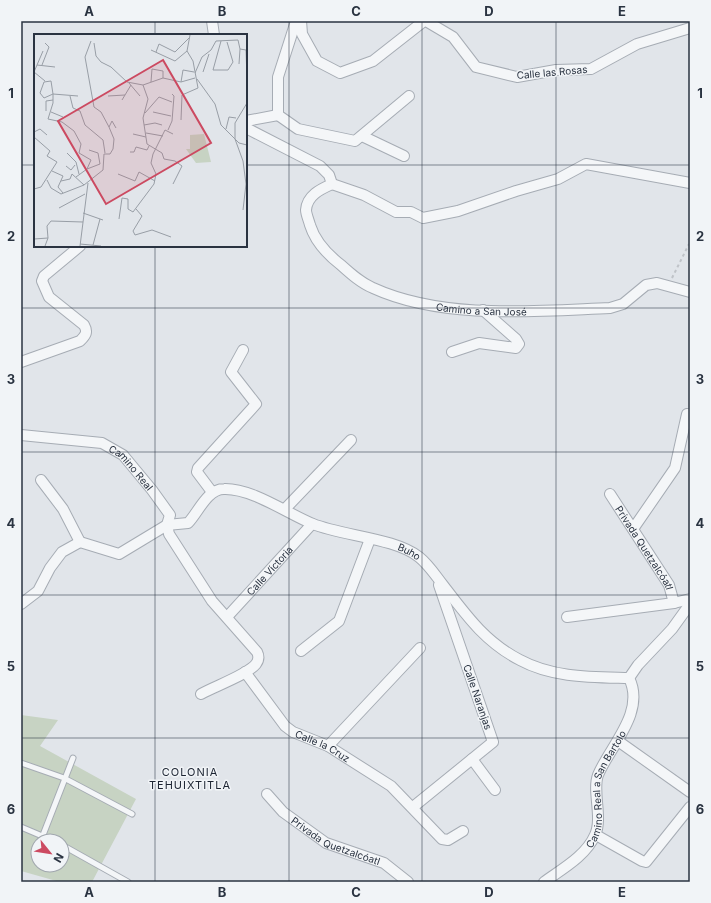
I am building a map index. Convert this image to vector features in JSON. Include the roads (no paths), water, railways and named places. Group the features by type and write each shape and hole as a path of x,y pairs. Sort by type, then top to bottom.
{"street":[{"path":"212,21 214,34"},
{"path":"278,115 278,77 296,21"},
{"name":"Calle las Rosas","path":"301,21 302,34 317,61 340,73 373,61 425,21 453,37 476,67 517,77 556,70 591,69 637,44 690,28"},
{"path":"247,120 278,115 298,129 355,141 409,96"},
{"path":"247,129 320,166 329,174 332,184 364,195 396,212 411,212 423,218 458,211 516,190 558,179 586,164 690,183"},
{"path":"362,136 404,156"},
{"name":"Camino a San José","path":"332,184 318,190 311,197 306,210 312,231 328,255 354,276 371,287 412,302 434,306 515,312 610,308 623,304 646,285 657,283 669,285 690,292"},
{"path":"21,362 80,341 86,335 87,330 84,325 49,297 42,281 44,276 79,247"},
{"path":"452,352 479,343 516,348 519,344 516,339 483,310"},
{"path":"41,480 63,509 80,542 119,554 168,525 188,523 212,492 198,477 198,468 256,404 231,372 243,350"},
{"path":"633,529 675,468 687,414"},
{"name":"Camino Real","path":"21,435 102,444 123,455 152,490 170,515 168,525"},
{"path":"285,509 351,440"},
{"name":"Buho","path":"212,492 222,489 234,490 285,509 312,524 409,551 426,563 484,636 519,660 541,670 589,677 629,678"},
{"name":"Privada Quetzalcóatl","path":"610,494 669,585 674,603"},
{"name":"Calle Victoria","path":"227,617 312,524"},
{"path":"168,525 169,534 212,601 257,652 259,657 257,664 245,672 201,694"},
{"path":"300,652 339,622 370,540"},
{"path":"21,604 38,591 50,568 62,552 80,542"},
{"name":"Calle Naranjas","path":"413,807 494,742 437,577"},
{"path":"567,617 674,603 690,598"},
{"path":"629,678 638,665 672,629 690,604"},
{"path":"328,746 420,648"},
{"name":"Calle la Cruz","path":"245,672 285,726 293,732 328,746 391,786 442,838 448,840 464,831"},
{"name":"Camino Real a San Bartolo","path":"544,882 582,852 596,835 599,804 596,783 599,774 618,741 631,710 633,685 629,678"},
{"path":"618,741 690,792"},
{"path":"472,759 495,790"},
{"name":"Privada Quetzalcóatl","path":"267,794 283,812 326,843 384,863 408,882"},
{"path":"596,835 646,862 690,807"}],"lane":[{"path":"44,833 73,758"},
{"path":"21,763 64,778 132,814"},
{"path":"21,827 38,833"},
{"path":"70,849 128,882"}],"district":[{"name":"COLONIA TEHUIXTITLA","path":"190,778"}]}
